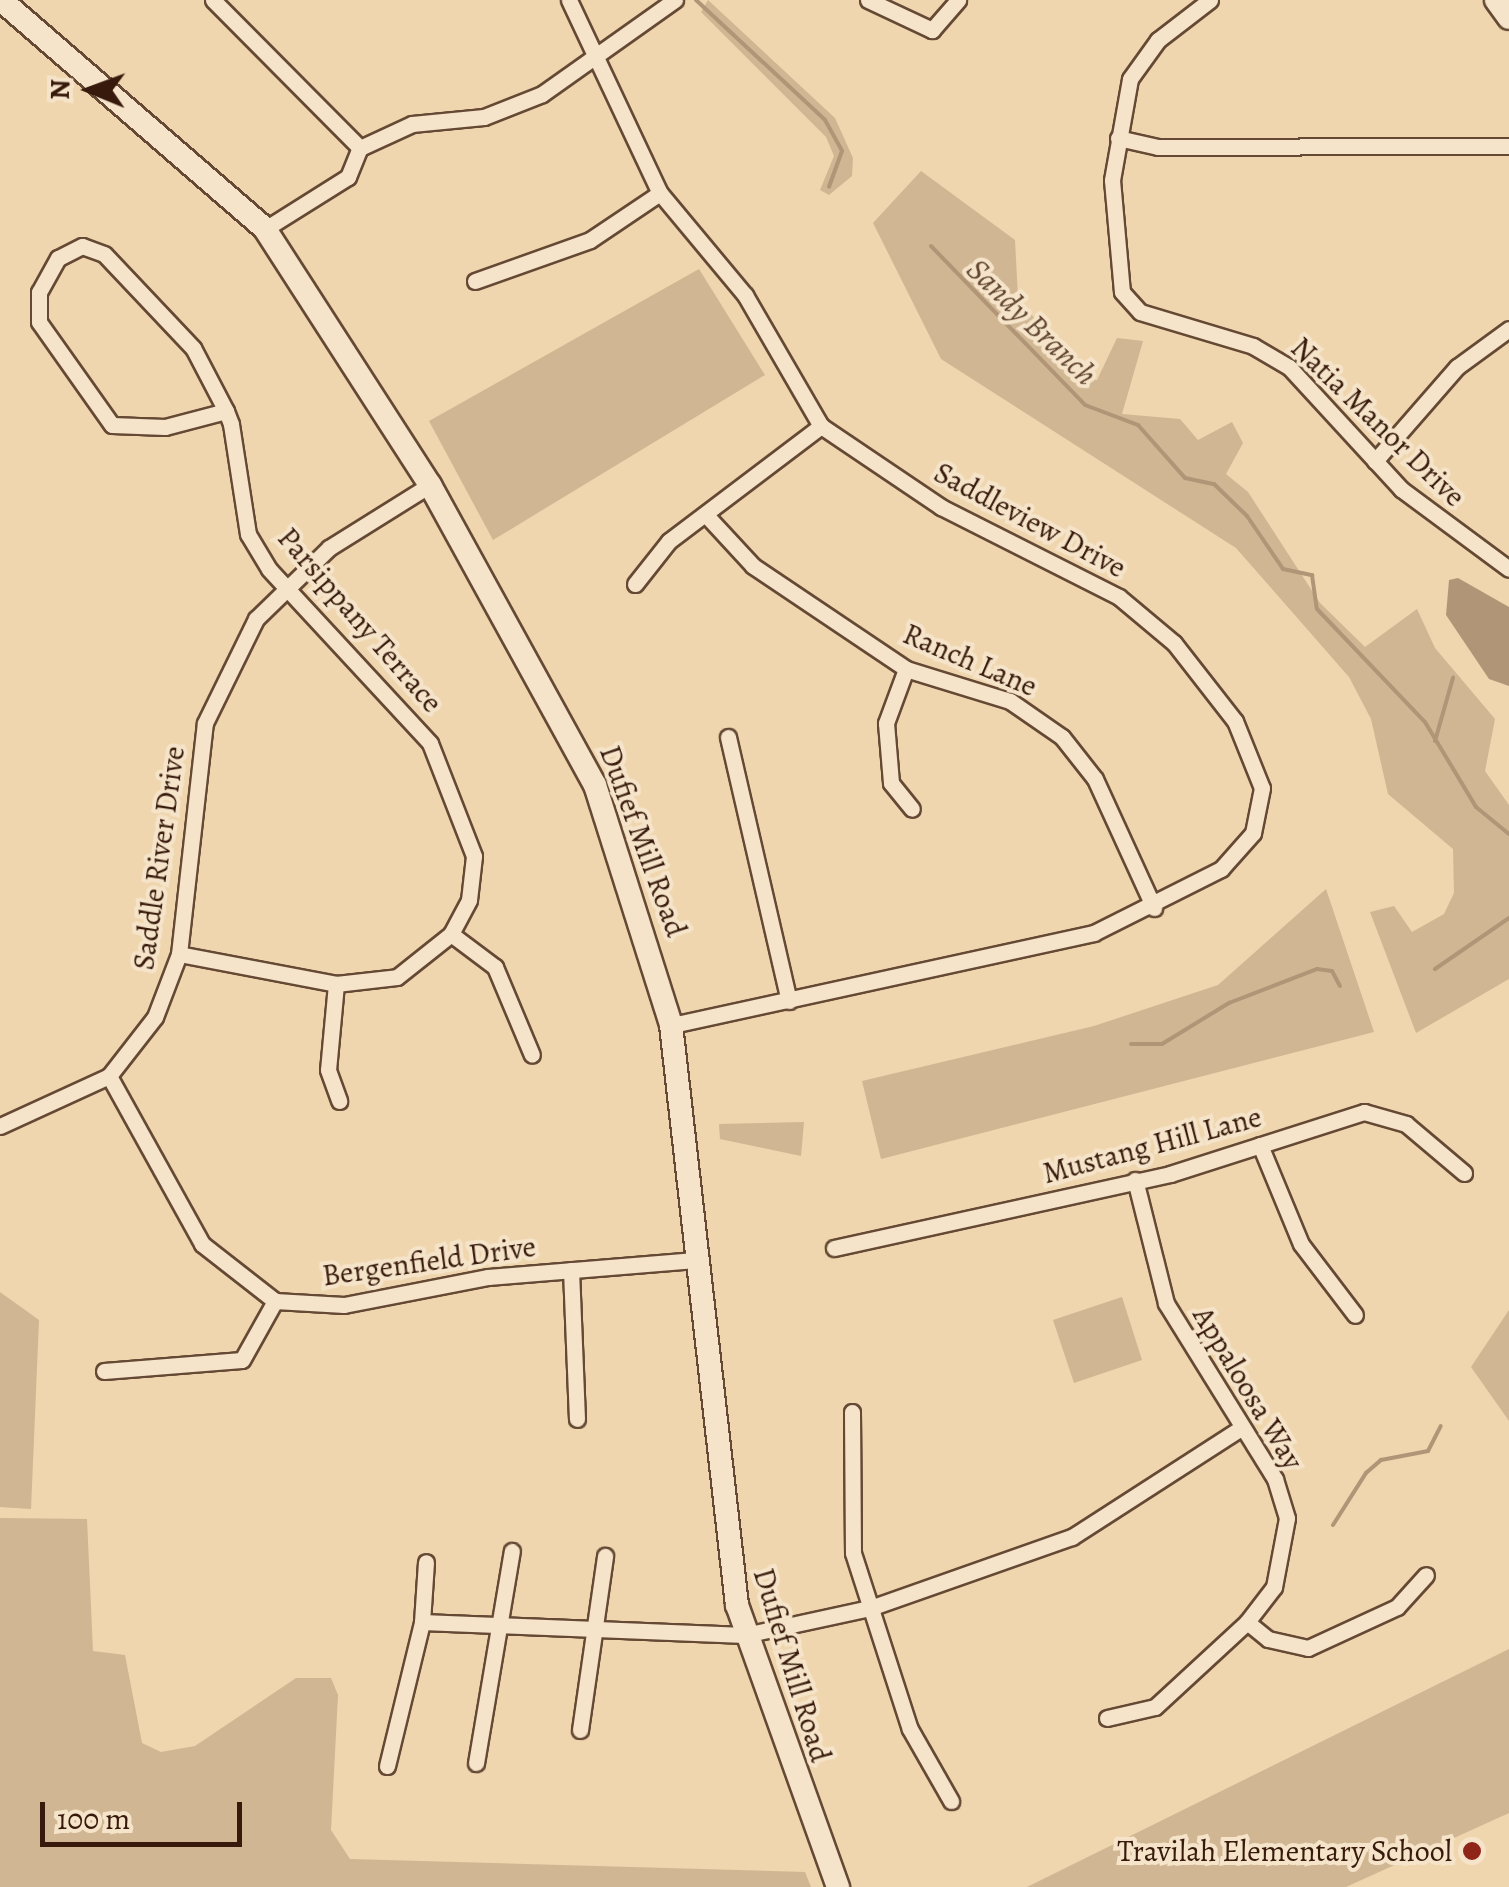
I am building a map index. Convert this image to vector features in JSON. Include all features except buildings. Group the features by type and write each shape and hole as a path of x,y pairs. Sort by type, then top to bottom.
{"main road":[{"name":"Dufief Mill Road","path":"1,0 265,229 430,485 595,785 671,1025 720,1507 745,1635 838,1887"},
{"path":"1496,0 1509,18"}],"street":[{"path":"213,0 360,148"},
{"name":"Saddleview Drive","path":"570,0 660,193 744,295 821,426 941,507 1120,597 1174,643 1235,721 1262,788 1253,834 1220,869 1154,908 1053,946 671,1025"},
{"path":"265,229 348,177 360,148 412,124 514,107 595,60 675,0"},
{"path":"868,0 932,30 958,0"},
{"name":"Natia Manor Drive","path":"1210,0 1158,40 1130,79 1118,138 1111,237 1122,292 1140,312 1271,354 1374,462 1504,566"},
{"path":"1118,138 1158,148 1509,146"},
{"path":"475,281 590,240 660,193"},
{"name":"Parsippany Terrace","path":"226,411 164,427 112,425 45,340 39,292 58,258 93,250 126,272 192,348 226,411 248,534 285,586 400,702 447,773 474,856 469,900 452,934"},
{"path":"1374,462 1457,367 1509,329"},
{"path":"635,584 669,541 821,426"},
{"name":"Saddle River Drive","path":"0,1126 109,1076 156,1017 179,954 205,723 234,653 285,586 430,485"},
{"name":"Ranch Lane","path":"706,515 754,566 906,669 1010,702 1062,737 1095,779 1154,908"},
{"path":"1504,566 1509,547"},
{"path":"906,669 886,723 892,783 912,809"},
{"path":"728,737 789,1000"},
{"path":"179,954 336,984 397,977 452,934 494,966 532,1055"},
{"path":"336,984 328,1070 339,1101"},
{"path":"104,1371 242,1360 275,1300 202,1244 109,1076"},
{"name":"Mustang Hill Lane","path":"834,1248 1135,1180 1378,1112 1464,1173"},
{"path":"1260,1145 1301,1244 1356,1314"},
{"name":"Appaloosa Way","path":"1108,1718 1155,1706 1247,1622 1274,1587 1287,1518 1242,1428 1166,1303 1135,1180"},
{"name":"Bergenfield Drive","path":"275,1300 344,1305 571,1270 695,1260"},
{"path":"571,1270 577,1420"},
{"path":"852,1412 848,1523 870,1608 910,1729 951,1801"},
{"path":"422,1622 505,1631 745,1635 870,1608 1072,1537 1242,1428"},
{"path":"476,1763 505,1631 512,1551"},
{"path":"580,1730 600,1634 605,1556"},
{"path":"387,1766 422,1622 426,1562"},
{"path":"1247,1622 1268,1639 1308,1648 1397,1607 1426,1575"}],"shaded area":[{"path":"708,0 835,118 853,158 852,176 829,195 820,190 834,156 826,137 701,12"},
{"path":"921,171 1015,240 1018,298 1083,378 1097,380 1117,338 1143,341 1122,414 1180,419 1198,440 1232,422 1243,443 1226,474 1248,492 1320,603 1365,647 1417,609 1435,648 1495,719 1485,771 1509,805 1509,979 1416,1033 1370,912 1394,906 1412,932 1444,914 1454,893 1453,849 1388,794 1371,719 1349,677 1236,548 941,359 873,223"},
{"path":"699,269 765,375 493,540 429,421"},
{"path":"1458,578 1509,607 1509,686 1489,679 1446,615 1449,580"},
{"path":"1326,889 1374,1032 881,1159 862,1081 1094,1026 1218,985"},
{"path":"804,1122 801,1156 720,1139 719,1124"},
{"path":"0,1292 39,1320 31,1509 0,1507"},
{"path":"1122,1297 1142,1360 1074,1383 1053,1320"},
{"path":"1509,1310 1509,1421 1471,1367"},
{"path":"0,1518 87,1519 93,1651 125,1655 142,1743 161,1752 195,1746 296,1678 331,1678 338,1695 331,1830 350,1859 805,1872 811,1887 0,1887"},
{"path":"1509,1649 1509,1813 1346,1887 1027,1887"}],"waterway":[{"path":"696,0 825,120 842,151 829,187"},
{"name":"Sandy Branch","path":"931,246 1085,405 1138,425 1185,478 1214,484 1247,516 1283,569 1312,575 1317,609 1425,722 1476,807 1509,834"},
{"path":"1435,741 1453,678"},
{"path":"1435,969 1509,918"},
{"path":"1131,1044 1162,1044 1229,1003 1317,969 1332,971 1340,986"},
{"path":"1333,1525 1366,1473 1381,1460 1428,1451 1441,1426"}],"place":[{"name":"Travilah Elementary School","path":"1472,1851"}]}
